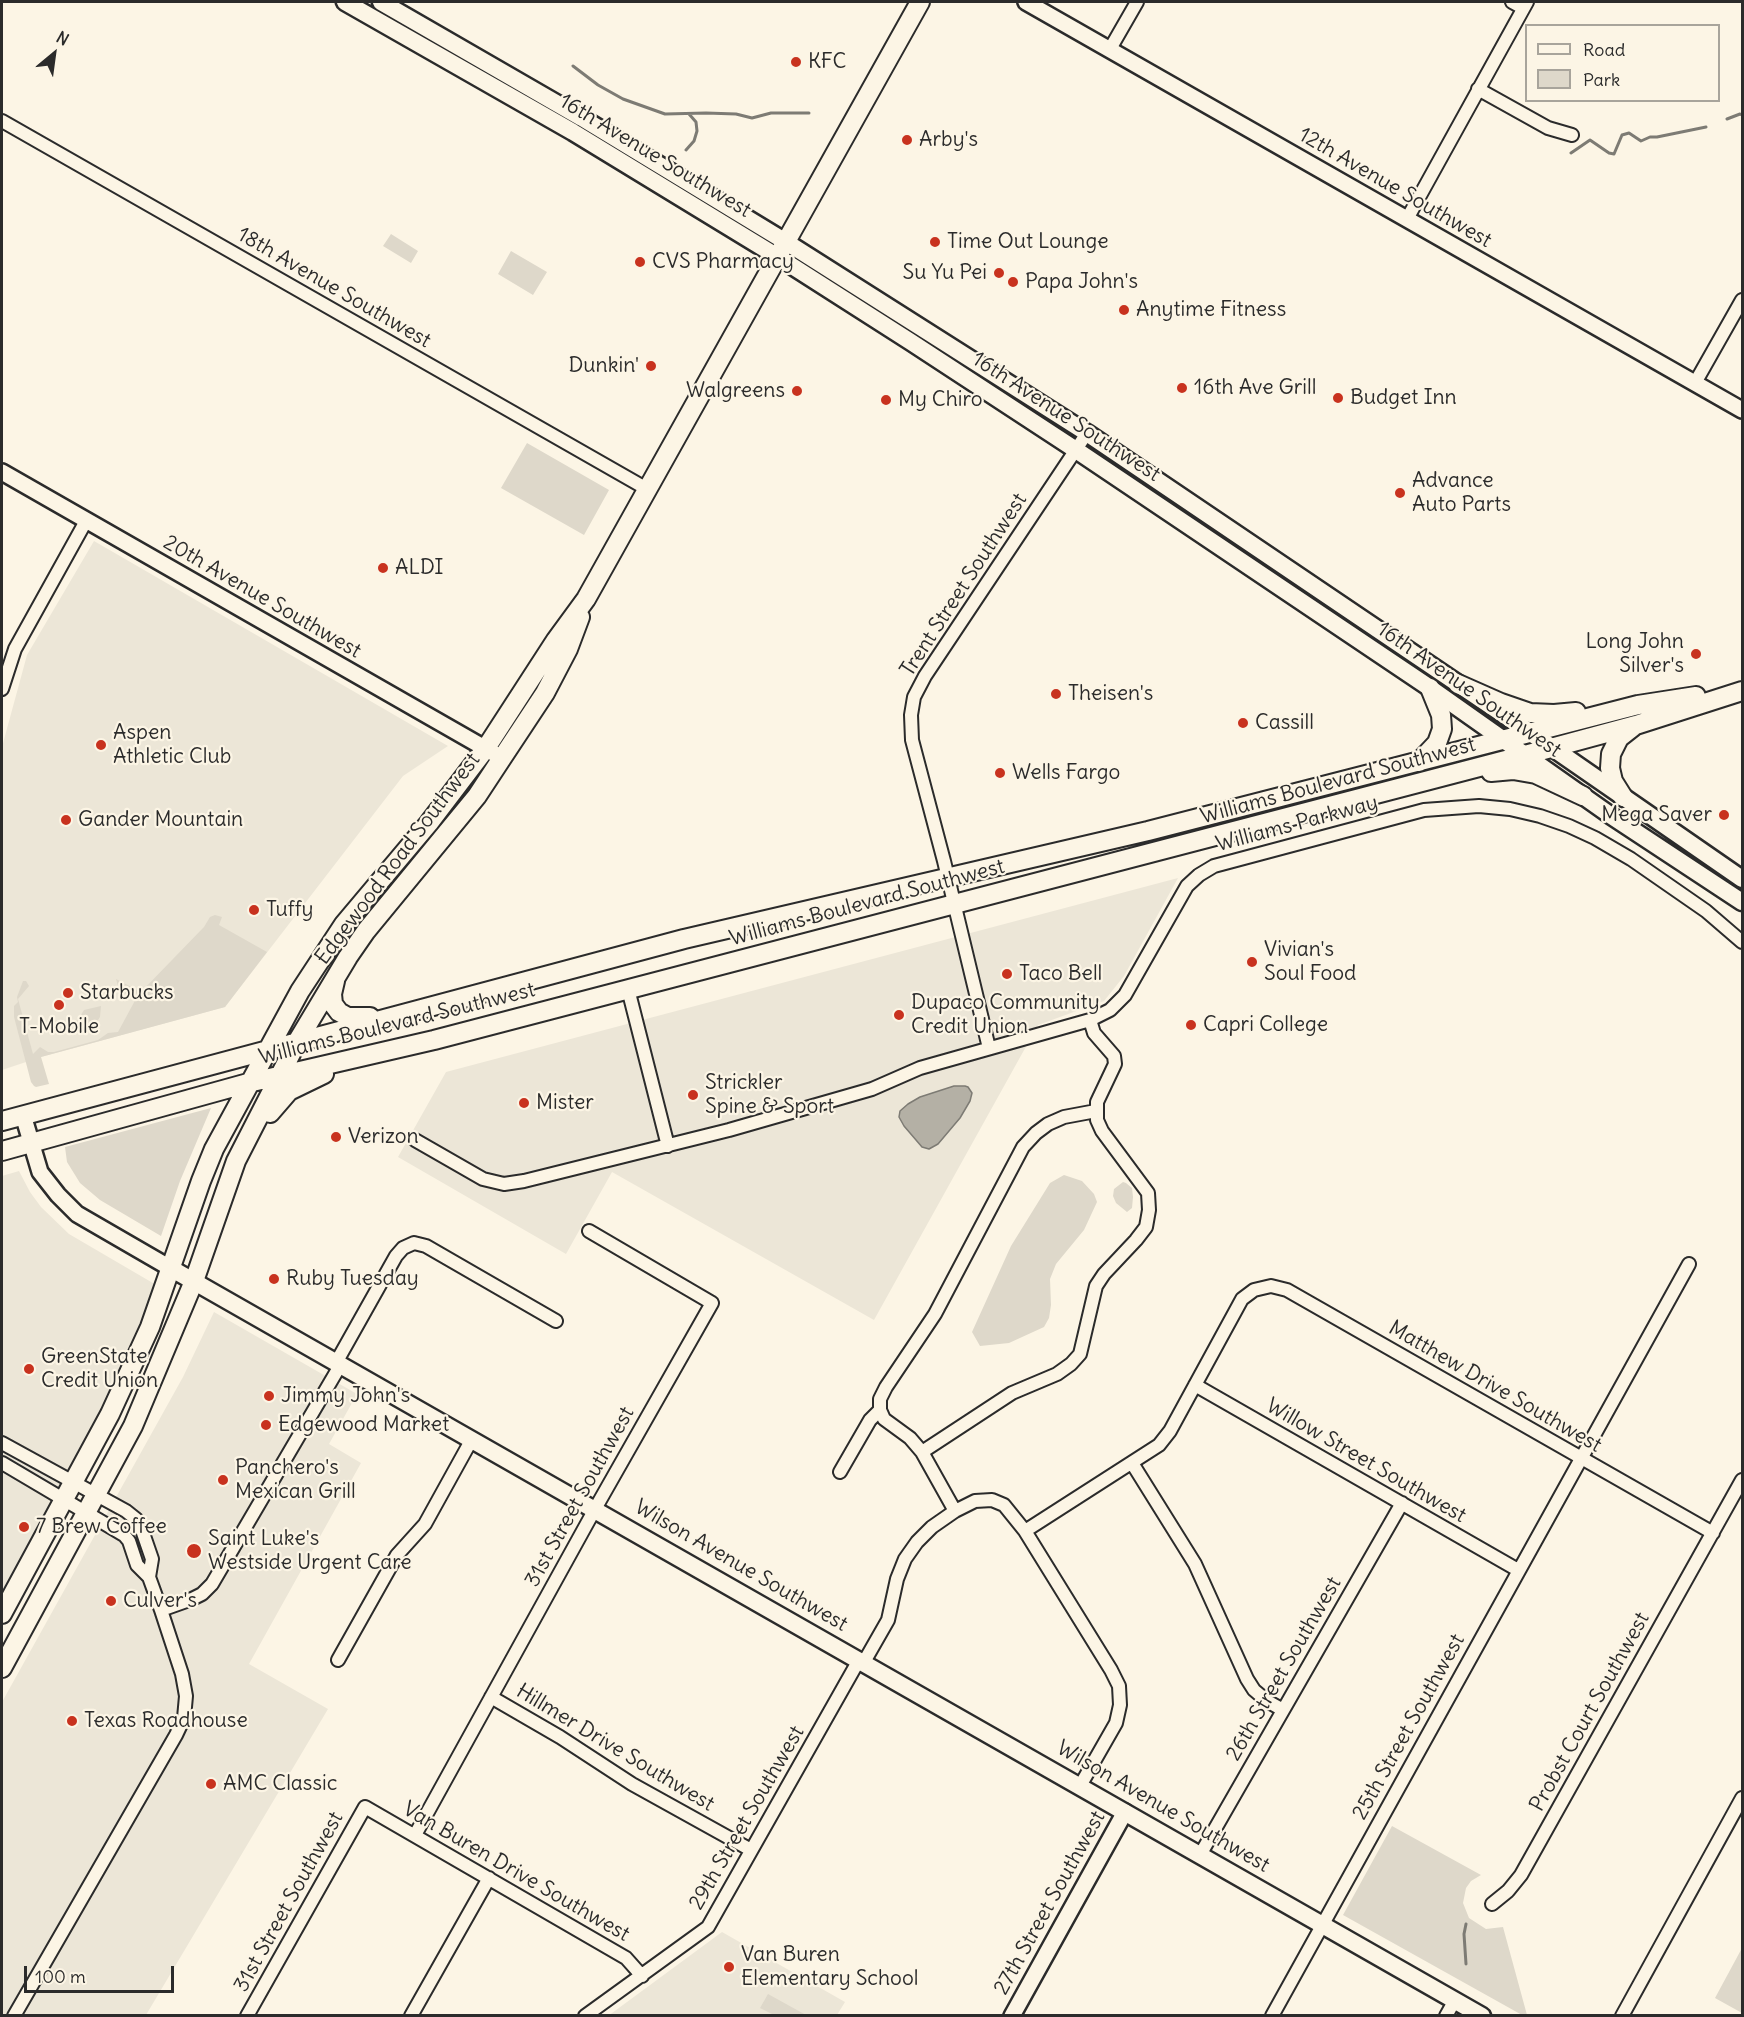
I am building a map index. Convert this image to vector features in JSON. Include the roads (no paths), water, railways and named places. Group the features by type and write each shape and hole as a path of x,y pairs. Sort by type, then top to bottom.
{"main road":[{"name":"16th Avenue Southwest","path":"345,2 782,249 1088,433 1743,879"},
{"name":"16th Avenue Southwest","path":"381,2 582,118 782,249 1430,688 1583,796 1743,902"},
{"name":"Edgewood Road Southwest","path":"2,1614 75,1482 130,1373 172,1269 214,1149 300,991 344,924 429,823 486,748 556,640 586,599 920,2"},
{"name":"Edgewood Road Southwest","path":"2,1668 138,1416 195,1281 236,1161 297,1042 366,931 477,796 545,693 568,649 586,599"},
{"path":"1458,684 1530,713 1554,714 1638,705"},
{"path":"1419,762 1437,742 1442,729 1441,715 1430,688"},
{"name":"Williams Boulevard Southwest","path":"2,1121 684,939 1148,831 1638,705 1743,690"},
{"name":"Williams Boulevard Southwest","path":"2,1151 248,1083 434,1040 1525,755 1636,724 1743,690"},
{"path":"1623,797 1613,782 1610,768 1611,754 1619,738 1636,724"},
{"path":"1444,776 1526,771 1583,796"},
{"path":"336,976 332,994 333,1004 339,1012 348,1017 390,1018"},
{"path":"236,1161 275,1105 289,1090 366,1056"},
{"name":"Wilson Avenue Southwest","path":"172,1269 1482,2016"}],"street":[{"name":"12th Avenue Southwest","path":"1026,2 1743,410"},
{"path":"1110,50 1137,2"},
{"path":"1407,219 1478,89 1521,4"},
{"path":"1478,89 1548,128 1572,135"},
{"name":"18th Avenue Southwest","path":"2,121 646,489"},
{"path":"1695,383 1743,300"},
{"name":"Trent Street Southwest","path":"989,1048 912,740 911,715 914,697 925,676 1088,433"},
{"name":"20th Avenue Southwest","path":"2,472 502,758"},
{"path":"2,689 15,649 86,521"},
{"name":"Williams Parkway","path":"415,1140 483,1179 504,1184 524,1181 668,1146 872,1089 920,1068 1089,1020 1110,1010 1125,995 1187,886 1199,875 1214,866 1424,810 1479,806 1510,809 1569,826 1631,859 1706,911 1743,942"},
{"path":"628,989 668,1146"},
{"path":"922,1452 1012,1393 1057,1374 1071,1364 1080,1354 1096,1286 1146,1227 1149,1210 1148,1193 1102,1131 1097,1120 1096,1112 1100,1094 1115,1064 1114,1056 1094,1033 1089,1020"},
{"path":"955,1511 922,1452 910,1438 884,1419 880,1410 880,1399 935,1314 1023,1147 1048,1124 1064,1117 1096,1112"},
{"name":"Wilson Avenue Southwest","path":"23,1115 40,1172 57,1195 77,1214 172,1269"},
{"name":"31st Street Southwest","path":"415,1835 712,1303 589,1231"},
{"path":"161,1610 202,1594 212,1584 339,1363 396,1256 403,1248 414,1243 426,1246 556,1322"},
{"name":"25th Street Southwest","path":"1272,2016 1689,1264"},
{"name":"Matthew Drive Southwest","path":"1195,1385 1242,1299 1254,1290 1271,1286 1287,1290 1713,1533"},
{"path":"1025,1532 1159,1446 1170,1431 1195,1385"},
{"name":"Willow Street Southwest","path":"1195,1385 1518,1570"},
{"path":"840,1472 870,1420 880,1410"},
{"path":"338,1660 397,1555 425,1524 472,1439"},
{"path":"2,1443 75,1482 136,1519 152,1560 149,1578"},
{"path":"1132,1463 1195,1564 1247,1679 1254,1690 1283,1710"},
{"path":"2,1464 124,1535 129,1541 136,1565 149,1578 161,1610 182,1674 186,1696 184,1718 14,2016"},
{"name":"Probst Court Southwest","path":"1492,1904 1508,1891 1521,1875 1743,1480"},
{"name":"29th Street Southwest","path":"585,2016 708,1927 861,1661 888,1620 897,1579 905,1559 932,1527 975,1501 992,1500 1004,1505 1025,1532 1119,1686 1120,1705 1116,1723 1080,1786"},
{"name":"26th Street Southwest","path":"1200,1855 1402,1503"},
{"name":"Hillmer Drive Southwest","path":"491,1697 560,1737 632,1784 751,1850"},
{"path":"1622,2016 1743,1798"},
{"name":"31st Street Southwest","path":"248,2016 365,1807"},
{"name":"Van Buren Drive Southwest","path":"365,1807 626,1958 642,1976"},
{"name":"27th Street Southwest","path":"1012,2016 1125,1812"},
{"path":"411,2016 489,1878"},
{"path":"1446,2016 1455,2000"}],"waterway":[{"path":"573,66 598,85 623,99 665,114 736,114 752,118 771,113 809,113"},
{"path":"686,150 694,141 697,131 696,122 689,114"},
{"path":"1727,119 1742,115"},
{"path":"1571,153 1590,140 1614,154 1622,135 1629,133 1641,141 1650,137 1706,127"},
{"path":"1466,1924 1464,1934 1466,1964"}],"place":[{"name":"KFC","path":"796,62"},
{"name":"Arby's","path":"907,140"},
{"name":"Time Out Lounge","path":"935,242"},
{"name":"CVS Pharmacy","path":"640,262"},
{"name":"Su Yu Pei","path":"999,273"},
{"name":"Papa John's","path":"1013,282"},
{"name":"Anytime Fitness","path":"1124,310"},
{"name":"Dunkin'","path":"651,366"},
{"name":"16th Ave Grill","path":"1182,388"},
{"name":"Walgreens","path":"797,391"},
{"name":"Budget Inn","path":"1338,398"},
{"name":"My Chiro","path":"886,400"},
{"name":"Advance Auto Parts","path":"1400,493"},
{"name":"ALDI","path":"383,568"},
{"name":"Long John Silver's","path":"1696,654"},
{"name":"Theisen's","path":"1056,694"},
{"name":"Cassill","path":"1243,723"},
{"name":"Aspen Athletic Club","path":"101,745"},
{"name":"Wells Fargo","path":"1000,773"},
{"name":"Mega Saver","path":"1724,815"},
{"name":"Gander Mountain","path":"66,820"},
{"name":"Tuffy","path":"254,910"},
{"name":"Vivian's Soul Food","path":"1252,962"},
{"name":"Taco Bell","path":"1007,974"},
{"name":"Starbucks","path":"68,993"},
{"name":"T-Mobile","path":"59,1005"},
{"name":"Dupaco Community Credit Union","path":"899,1015"},
{"name":"Capri College","path":"1191,1025"},
{"name":"Strickler Spine & Sport","path":"693,1095"},
{"name":"Mister","path":"524,1103"},
{"name":"Verizon","path":"336,1137"},
{"name":"Ruby Tuesday","path":"274,1279"},
{"name":"GreenState Credit Union","path":"29,1369"},
{"name":"Jimmy John's","path":"269,1396"},
{"name":"Edgewood Market","path":"266,1425"},
{"name":"Panchero's Mexican Grill","path":"223,1480"},
{"name":"7 Brew Coffee","path":"24,1527"},
{"name":"Saint Luke's Westside Urgent Care","path":"194,1551"},
{"name":"Culver's","path":"111,1601"},
{"name":"Texas Roadhouse","path":"72,1721"},
{"name":"AMC Classic","path":"211,1784"},
{"name":"Van Buren Elementary School","path":"729,1967"}]}
